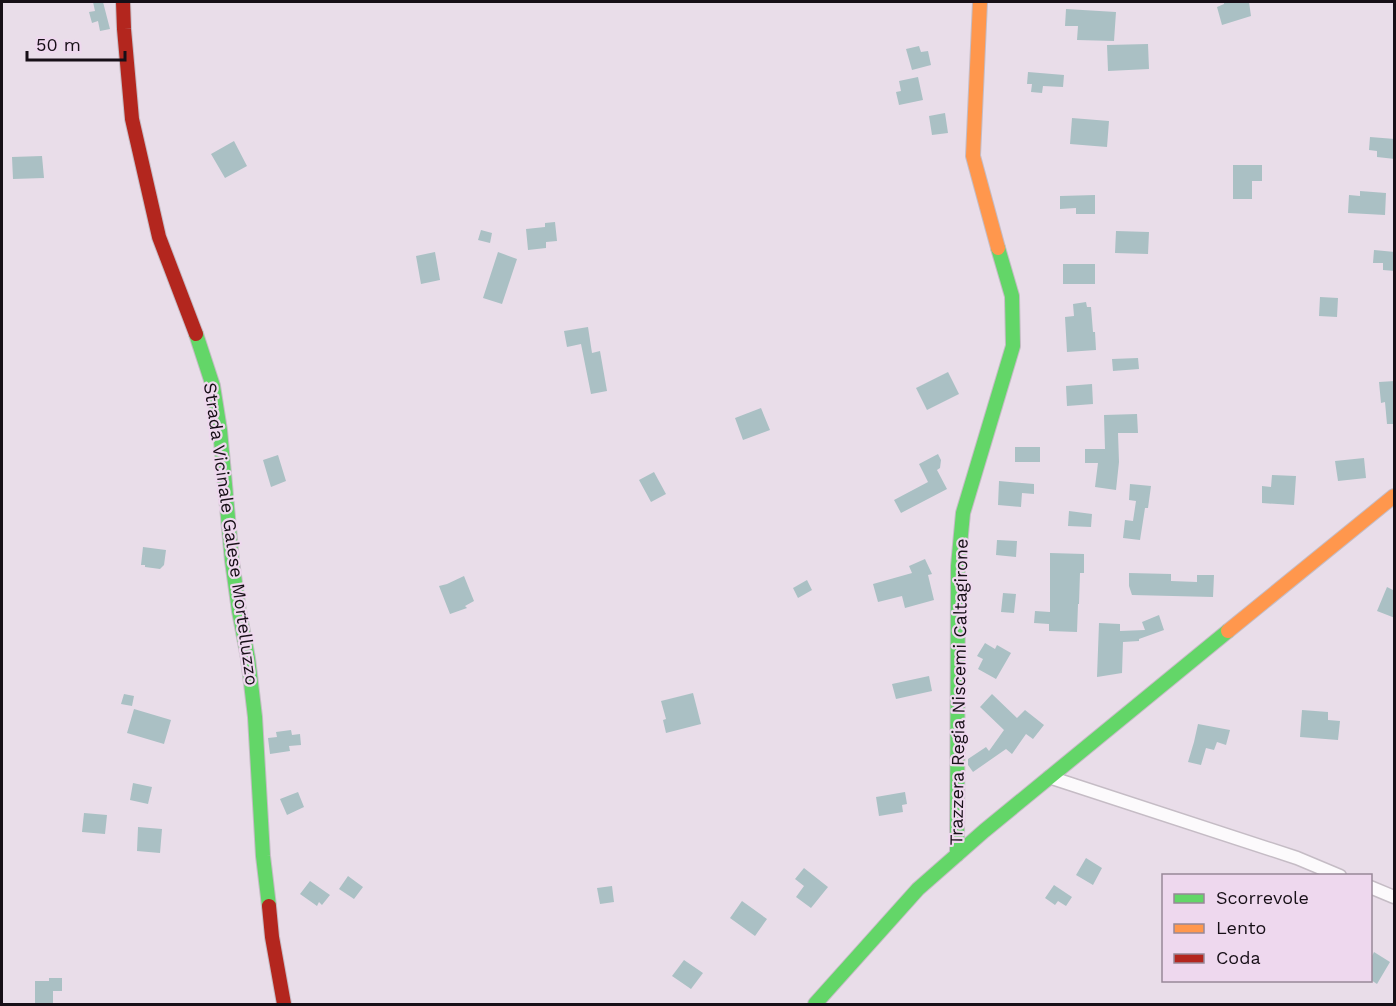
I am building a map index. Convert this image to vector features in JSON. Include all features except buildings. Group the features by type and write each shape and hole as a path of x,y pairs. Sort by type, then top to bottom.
{"street":[{"name":"Strada Vicinale Galese Mortelluzzo","path":"123,2 132,118 159,237 202,350 213,386 220,430 232,561 255,717 263,856 272,937 284,1005"},
{"name":"Trazzera Regia Niscemi Caltagirone","path":"957,855 958,566 963,513 1013,346 1012,296 973,156 980,2"},
{"path":"816,1005 918,889 1049,777 1395,496"},
{"path":"1049,777 1297,858 1335,874"},
{"path":"1372,888 1395,897"}],"traffic: fast":[{"path":"957,855 958,566 963,513 1013,346 1012,296 998,248"},
{"path":"196,334 213,386 220,430 232,561 255,717 263,856 269,906"},
{"path":"815,1004 918,889 984,831 1228,631"}],"traffic: slow":[{"path":"980,2 973,156 998,248"},
{"path":"1228,631 1394,496"}],"traffic: jam":[{"path":"123,2 132,119 159,237 196,334"},
{"path":"269,906 284,1004"}]}
